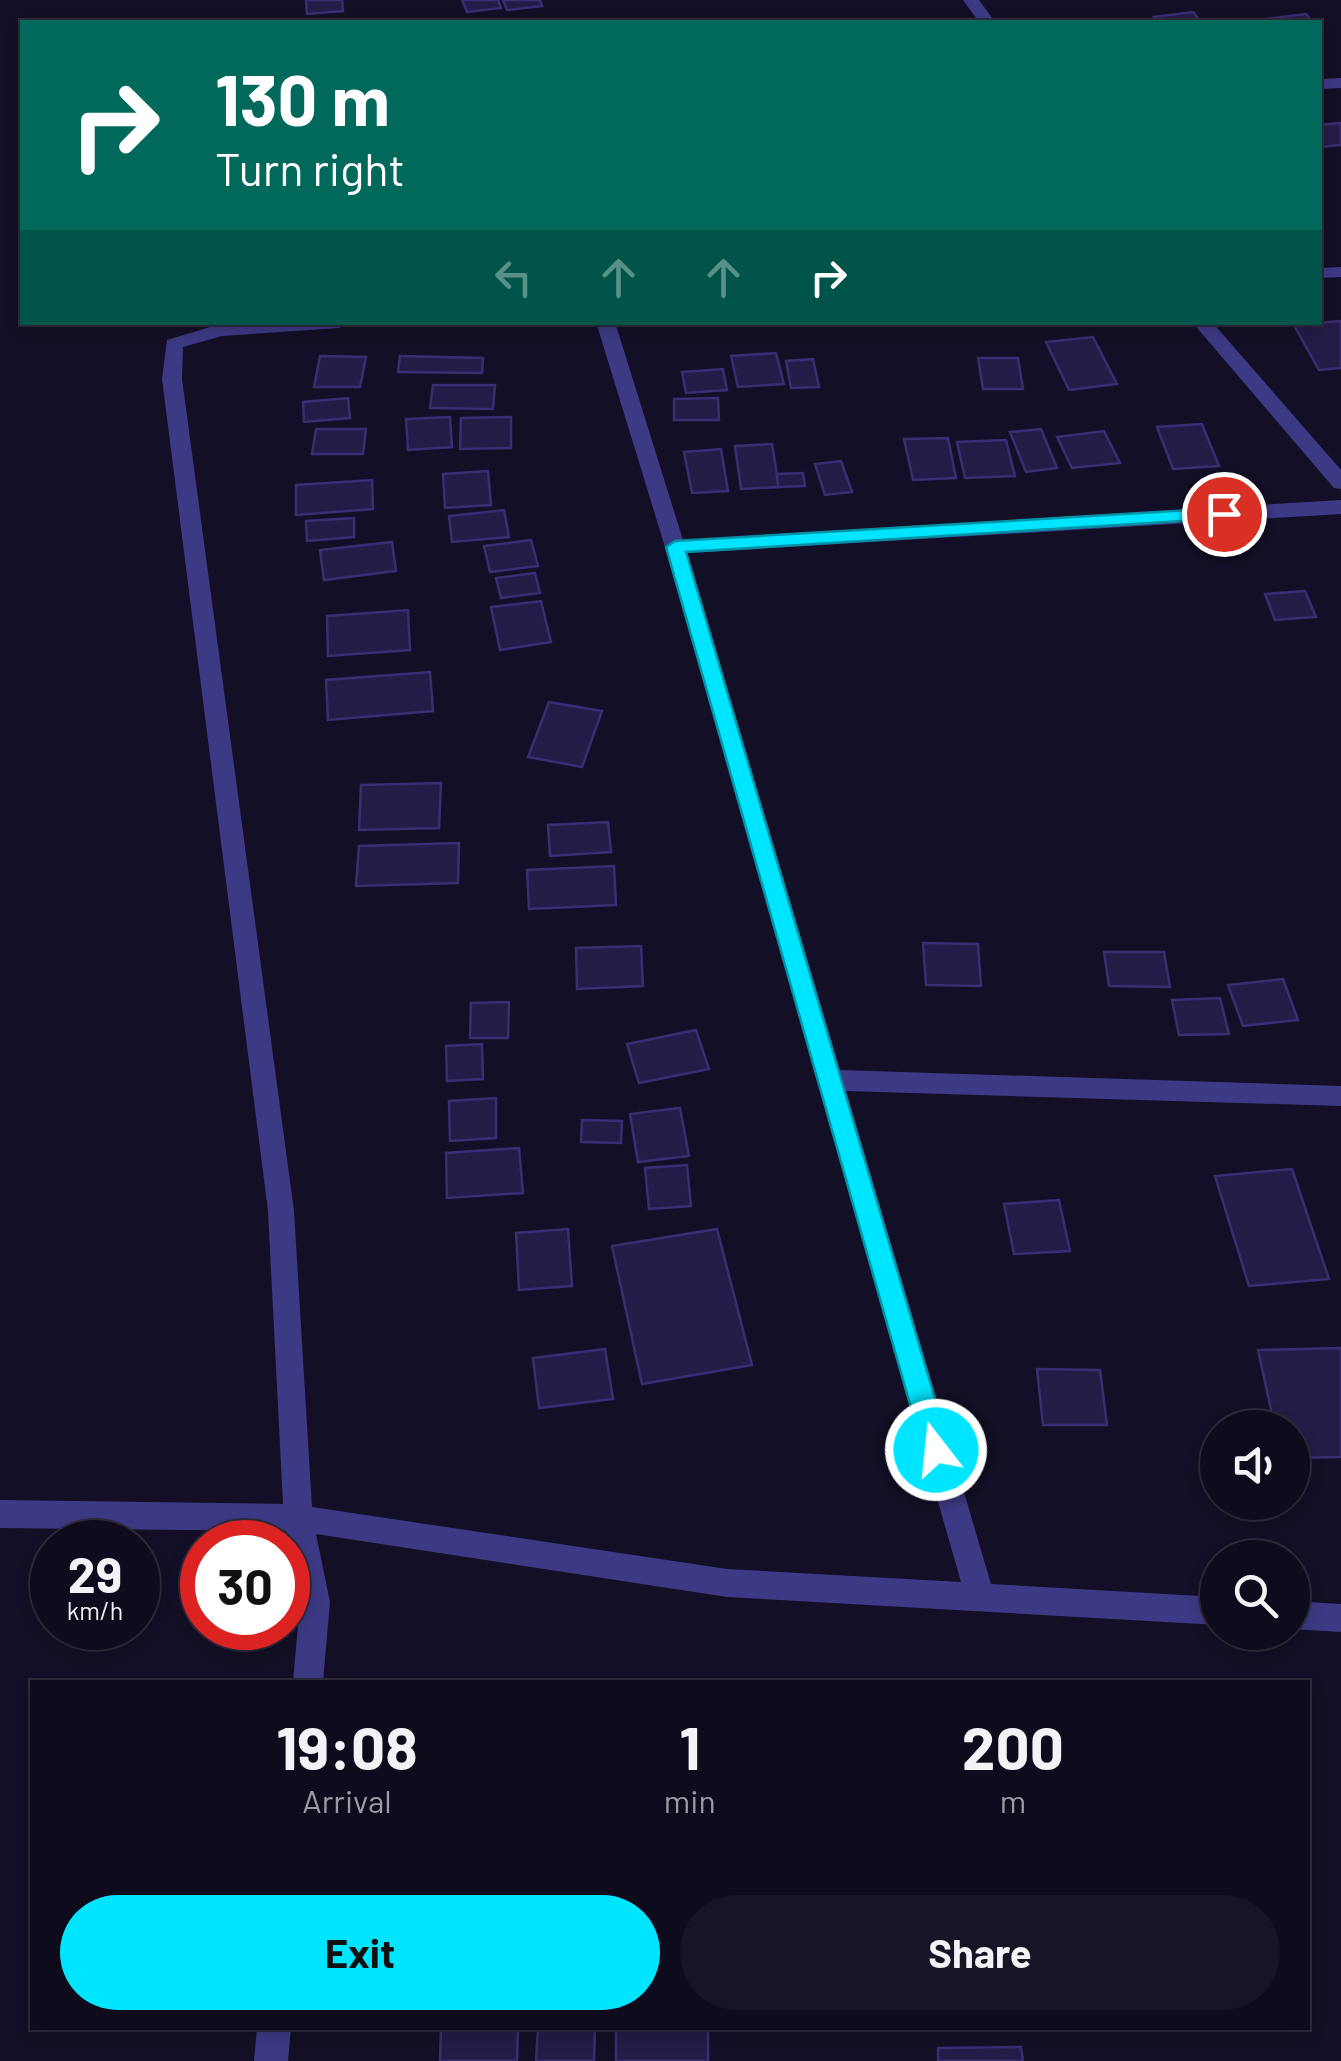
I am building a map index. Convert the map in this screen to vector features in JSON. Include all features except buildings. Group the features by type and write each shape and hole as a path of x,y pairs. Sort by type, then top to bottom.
{"street":[{"path":"295,325 220,330 174,344 172,378 281,1210 298,1518 316,1602 308,1680"},
{"path":"606,325 675,547 980,1597"},
{"path":"1204,325 1341,483"},
{"path":"675,547 1341,506"},
{"path":"828,1080 1341,1096"},
{"path":"0,1514 298,1518 726,1583 1200,1610"},
{"path":"1310,1616 1341,1618"},
{"path":"270,2061 274,2030"}],"route":[{"path":"936,1450 675,547 1224,514"}]}
